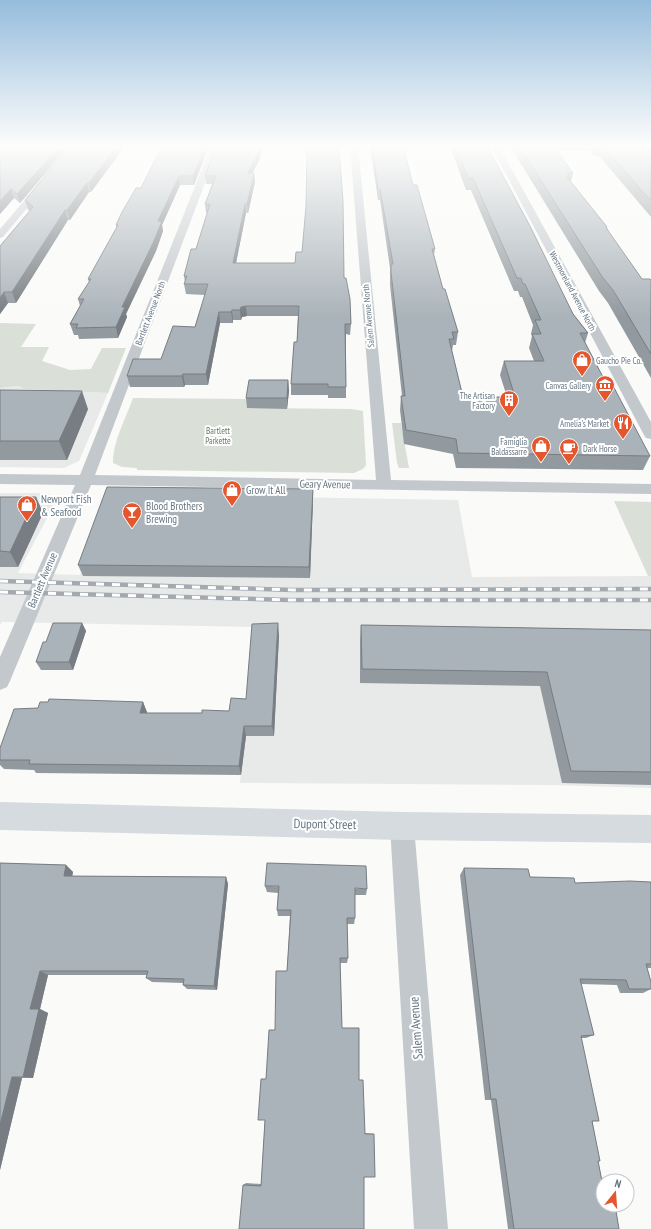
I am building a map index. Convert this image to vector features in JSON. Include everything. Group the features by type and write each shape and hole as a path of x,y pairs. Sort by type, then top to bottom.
{"main road":[{"name":"Dupont Street","path":"0,816 402,826 651,829"}],"street":[{"path":"0,235 27,203"},
{"name":"Bartlett Avenue North","path":"86,481 193,203"},
{"name":"Salem Avenue North","path":"359,203 384,485"},
{"name":"Westmoreland Avenue North","path":"527,203 651,435"},
{"name":"Geary Avenue","path":"0,479 651,489"},
{"name":"Bartlett Avenue","path":"0,681 41,582 86,481"},
{"name":"Salem Avenue","path":"402,826 431,1229"}],"shaded area":[{"path":"18,386 26,389 108,393 79,461 64,468 0,467 0,388"},
{"path":"0,493 42,493 51,495 54,498 55,503 18,573 80,575 105,503 118,494 458,500 472,577 651,576 651,788 552,785 240,783 254,627 2,622 0,625"}],"green space":[{"path":"0,323 36,324 21,347 49,347 42,361 70,370 91,369 102,348 126,348 108,393 25,389 18,386 0,388"},
{"name":"Bartlett Parkette","path":"133,398 249,399 247,408 351,409 363,411 366,465 363,469 354,473 137,470 137,468 122,467 113,463 115,446"},
{"path":"392,423 401,423 409,468 399,468 397,463"},
{"path":"614,501 651,502 651,576 648,576"}],"building":[{"path":"29,203 72,203 67,210 65,210 12,292 4,292 0,298 0,246 33,207"},
{"path":"127,203 166,203 158,221 162,221 154,241 122,307 125,307 116,327 76,328 78,324 70,324 84,299 78,299 91,279 88,279 118,225 116,225"},
{"path":"247,203 245,204 233,263 295,263 296,252 302,252 306,203 343,203 344,278 346,278 350,299 351,324 345,324 346,387 328,387 328,384 291,384 294,342 297,342 299,306 246,306 241,307 240,310 232,310 231,312 219,312 206,374 183,374 182,376 127,376 133,359 161,359 173,326 195,327 208,284 184,284 187,276 184,276 191,249 196,249 210,204 205,204"},
{"path":"382,203 422,203 435,249 432,249 443,289 445,289 458,332 452,332 454,339 449,339 463,397 515,397 504,361 544,361 532,334 541,334 535,320 541,320 525,284 523,284 521,278 517,278 484,203 518,203 573,314 588,333 580,333 604,379 610,380 650,456 458,453 456,439 406,430 401,396 405,396 391,272 391,264 393,264"},
{"path":"555,203 588,203 607,227 642,279 651,280 651,354 613,290 603,278"},
{"path":"249,380 288,380 287,398 246,398"},
{"path":"0,390 82,391 59,441 0,441"},
{"path":"107,487 313,489 309,567 78,565"},
{"path":"0,497 36,497 10,552 0,551"},
{"path":"53,623 82,623 69,662 36,662 43,642 46,642"},
{"path":"278,623 272,726 244,726 239,766 29,764 30,760 0,760 0,748 14,709 38,708 40,702 48,702 49,699 143,702 140,713 202,713 202,710 229,711 231,698 246,699 252,624"},
{"path":"361,625 651,630 651,772 571,771 547,672 362,669"},
{"path":"0,863 66,865 64,876 226,877 214,986 183,985 184,979 146,978 148,971 40,971 30,1009 39,1009 23,1077 12,1077 0,1125"},
{"path":"267,863 366,866 367,889 355,888 355,918 347,918 348,958 340,958 342,1028 359,1028 359,1080 363,1080 365,1134 374,1134 375,1177 364,1177 364,1229 239,1229 243,1185 261,1186 265,1120 258,1120 261,1079 266,1079 269,1030 275,1030 276,971 287,971 291,910 277,910 279,886 265,886"},
{"path":"464,868 528,869 530,877 574,878 575,883 630,881 651,882 651,964 646,964 651,982 651,989 629,989 626,980 580,979 594,1035 581,1036 599,1121 592,1121 600,1161 598,1161 600,1173 595,1173 595,1213 616,1213 619,1229 514,1229 496,1099 491,1099"}],"railway":[{"path":"0,581 293,590 651,589"},
{"path":"0,592 289,600 651,600"}],"place":[{"name":"Gaucho Pie Co.","path":"582,377"},
{"name":"Canvas Gallery","path":"605,402"},
{"name":"The Artisan Factory","path":"509,417"},
{"name":"Amelia's Market","path":"623,440"},
{"name":"Famiglia Baldassarre","path":"541,463"},
{"name":"Dark Horse","path":"569,465"},
{"name":"Grow It All","path":"232,507"},
{"name":"Newport Fish & Seafood","path":"27,522"},
{"name":"Blood Brothers Brewing","path":"132,529"}]}
